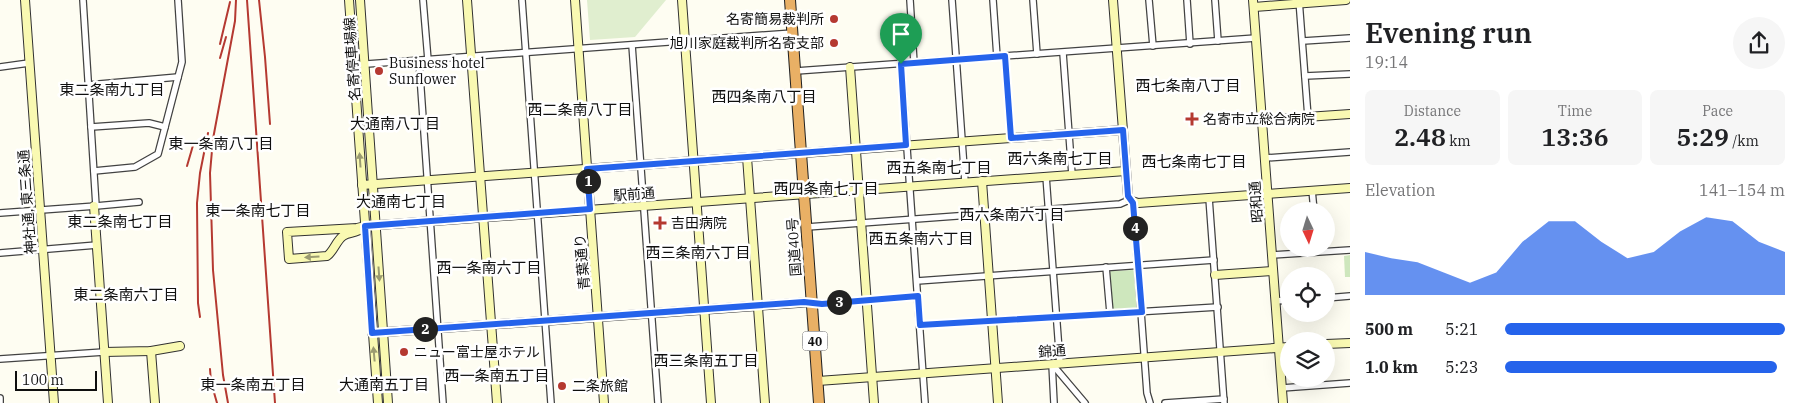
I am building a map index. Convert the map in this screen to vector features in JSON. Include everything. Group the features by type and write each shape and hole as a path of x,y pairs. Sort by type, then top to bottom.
{"highway":[{"name":"国道40号","path":"790,0 819,403"}],"street":[{"name":"神社通, 東三条通","path":"25,0 54,403"},
{"path":"83,0 108,403"},
{"path":"94,171 135,167 158,154 182,62 178,0"},
{"name":"名寄停車場線","path":"349,0 378,403"},
{"name":"名寄停車場線","path":"360,0 366,64 388,403"},
{"path":"423,0 428,60"},
{"path":"467,0 497,403"},
{"path":"522,0 551,403"},
{"name":"青葉通り","path":"575,0 604,403"},
{"path":"682,0 711,403"},
{"path":"910,0 914,62"},
{"path":"952,0 965,182"},
{"path":"993,0 997,57"},
{"path":"1033,0 1037,54"},
{"path":"1114,0 1128,196 1131,202 1138,265 1147,393 1150,403"},
{"path":"1149,0 1153,46"},
{"path":"1187,0 1190,44"},
{"path":"1215,0 1218,41"},
{"path":"1254,3 1346,0"},
{"path":"1300,2 1308,117"},
{"name":"昭和通","path":"1254,3 1283,403"},
{"path":"353,65 793,33"},
{"path":"796,71 1256,38"},
{"path":"1302,42 1350,38"},
{"path":"632,45 658,403"},
{"path":"1063,52 1072,174"},
{"path":"1005,56 1011,138"},
{"path":"419,61 443,403"},
{"path":"0,67 30,63"},
{"path":"901,64 925,403"},
{"path":"850,67 874,403"},
{"path":"1305,76 1350,74"},
{"path":"88,85 178,78"},
{"path":"1262,120 1350,114"},
{"path":"91,128 149,123 165,128"},
{"path":"362,185 1123,130"},
{"path":"1265,158 1350,152"},
{"path":"747,157 765,403"},
{"name":"駅前通","path":"376,225 1126,171"},
{"path":"1046,176 1056,317 1054,403"},
{"path":"982,181 998,403"},
{"path":"807,226 1350,188"},
{"path":"1312,190 1313,202"},
{"path":"1165,403 1224,401 1209,198"},
{"path":"0,213 139,202"},
{"path":"365,226 357,233 346,234 341,237 331,254 327,256 289,259 287,232 357,228 365,226 376,225"},
{"path":"0,253 97,245"},
{"path":"1335,250 1350,250"},
{"path":"1272,255 1280,254"},
{"path":"917,281 1214,260"},
{"path":"1106,267 1110,313"},
{"path":"1215,275 1273,271"},
{"path":"372,333 599,316 812,302 822,304 918,296"},
{"path":"1335,297 1350,296"},
{"path":"1275,301 1280,301"},
{"path":"920,325 1218,306"},
{"path":"1335,343 1350,342"},
{"path":"0,359 151,351 180,346"},
{"name":"錦通","path":"818,381 1278,348"},
{"path":"151,351 155,403"},
{"path":"1056,364 1085,403"},
{"path":"1282,388 1350,383"},
{"path":"0,398 0,403"}],"green space":[{"path":"587,0 666,0 635,37 590,40"},
{"path":"1350,255 1350,277 1345,277 1344,256"},
{"path":"1133,270 1135,272 1138,307 1135,309 1112,309 1109,274 1111,271"}],"railway":[{"path":"228,403 223,375 213,270 210,173 213,139 235,21 236,0"},
{"path":"247,0 275,403"},
{"path":"259,0 270,124"},
{"path":"220,44 230,2"},
{"path":"220,58 226,37"},
{"path":"200,317 198,303 197,203 200,173 208,133"},
{"path":"187,166 194,142"},
{"path":"210,369 211,382 217,403"}],"place":[{"name":"名寄簡易裁判所","path":"834,19"},
{"name":"旭川家庭裁判所名寄支部","path":"834,43"},
{"name":"Business hotel Sunflower","path":"379,71"},
{"name":"名寄市立総合病院","path":"1192,119"},
{"name":"吉田病院","path":"660,223"},
{"name":"ニュー富士屋ホテル","path":"404,352"},
{"name":"二条旅館","path":"562,386"}],"district":[{"name":"西七条南八丁目","path":"1188,85"},
{"name":"東二条南九丁目","path":"112,89"},
{"name":"西四条南八丁目","path":"764,96"},
{"name":"西二条南八丁目","path":"580,109"},
{"name":"大通南八丁目","path":"395,123"},
{"name":"東一条南八丁目","path":"221,143"},
{"name":"西六条南七丁目","path":"1060,158"},
{"name":"西七条南七丁目","path":"1194,161"},
{"name":"西五条南七丁目","path":"939,167"},
{"name":"西四条南七丁目","path":"826,188"},
{"name":"大通南七丁目","path":"401,201"},
{"name":"東一条南七丁目","path":"258,210"},
{"name":"西六条南六丁目","path":"1012,214"},
{"name":"東二条南七丁目","path":"120,221"},
{"name":"西五条南六丁目","path":"921,238"},
{"name":"西三条南六丁目","path":"698,252"},
{"name":"西一条南六丁目","path":"489,267"},
{"name":"東二条南六丁目","path":"126,294"},
{"name":"西三条南五丁目","path":"706,360"},
{"name":"西一条南五丁目","path":"497,375"},
{"name":"東一条南五丁目","path":"253,384"},
{"name":"大通南五丁目","path":"384,384"}],"route":[{"path":"1005,56 1011,138 1123,130 1128,196 1133,203 1142,312 920,325 918,296 822,304 804,302 372,333 365,226 590,209 587,169 906,145 901,64 1005,56"}]}
